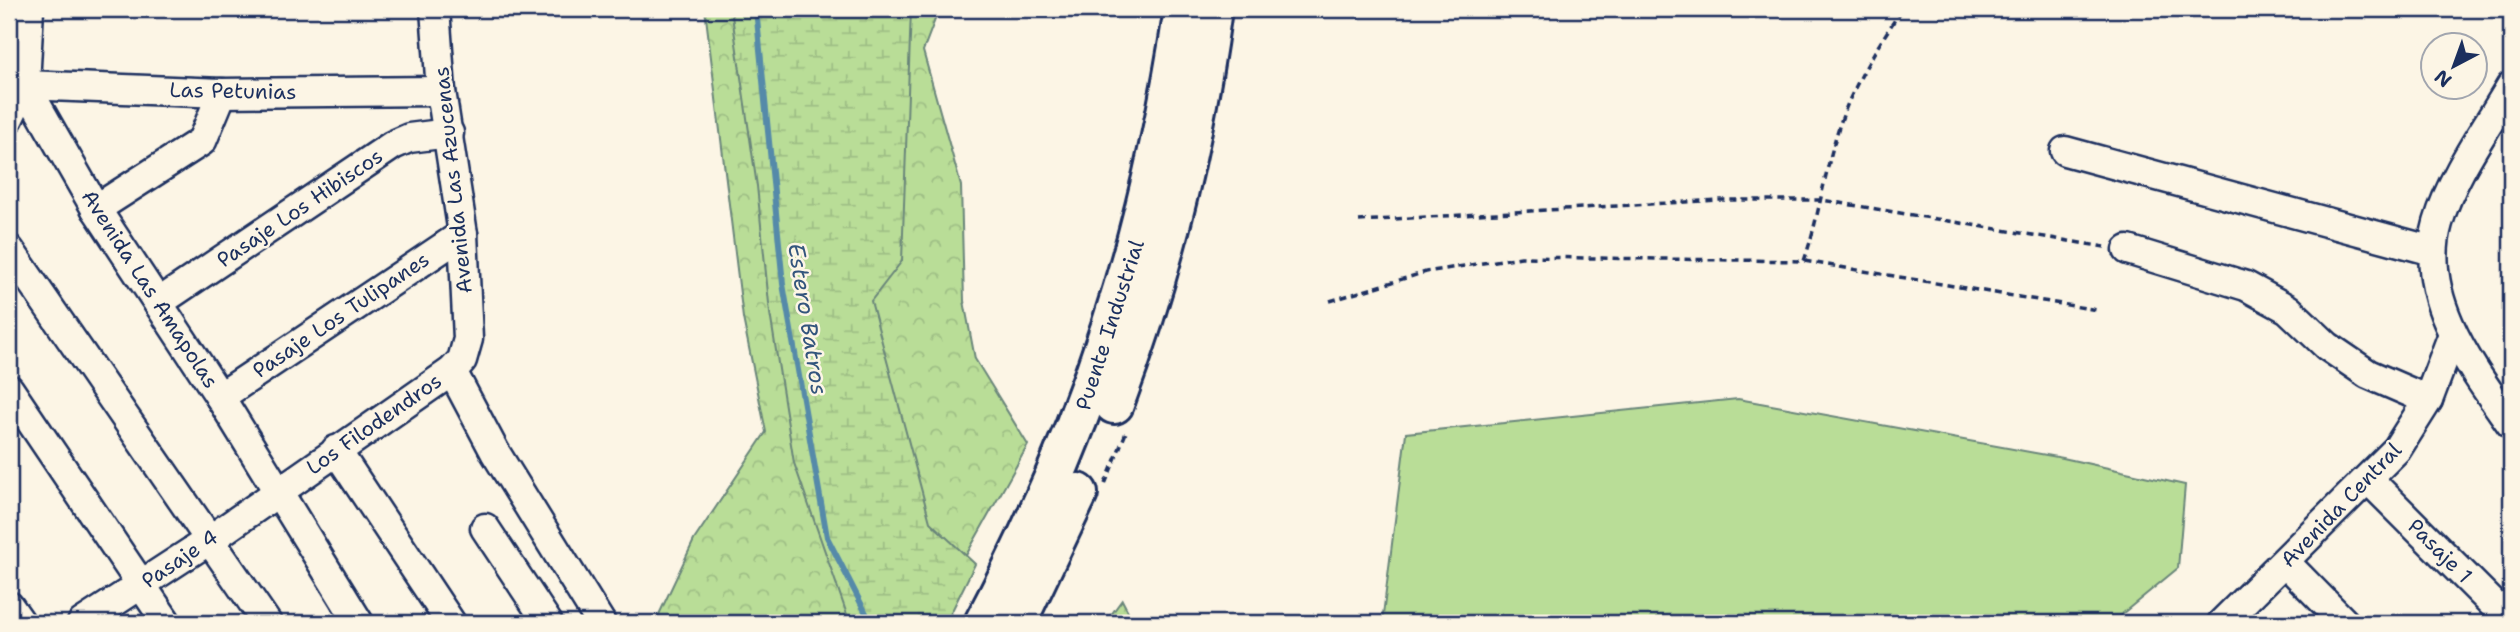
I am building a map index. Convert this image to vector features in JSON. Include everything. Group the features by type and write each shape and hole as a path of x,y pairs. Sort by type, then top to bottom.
{"highway":[{"name":"Puente Industrial","path":"984,623 1062,462 1103,356 1149,254 1163,134 1184,9"},
{"name":"Puente Industrial","path":"1016,623 1049,557 1108,419 1149,254 1196,115 1212,9"}],"street":[{"path":"9,118 25,85 29,9"},
{"name":"Avenida Las Azucenas","path":"435,9 441,91 463,234 459,361"},
{"name":"Las Petunias","path":"25,85 222,93 441,91"},
{"name":"Avenida Las Amapolas","path":"25,85 96,209 220,397 359,623"},
{"path":"2511,86 2455,185 2439,221 2433,251 2438,293 2454,334 2511,424"},
{"path":"96,209 202,141 222,93"},
{"name":"Pasaje Los Hibiscos","path":"158,303 393,145 409,138 449,133"},
{"path":"2065,151 2433,251"},
{"name":"Pasaje Los Tulipanes","path":"220,397 463,234"},
{"path":"9,249 267,623"},
{"path":"2128,250 2246,286 2288,309 2327,346 2368,374 2428,400"},
{"path":"2454,334 2511,401"},
{"name":"Avenida Central","path":"2222,623 2286,563 2397,449 2428,400 2454,334"},
{"path":"459,361 495,452 601,623"},
{"name":"Los Filodendros","path":"277,491 459,361"},
{"path":"9,389 167,623"},
{"path":"337,450 451,623"},
{"name":"Pasaje 1","path":"2369,480 2511,622"},
{"name":"Pasaje 4","path":"82,623 211,539 277,491"},
{"path":"485,528 548,623"},
{"path":"2286,563 2345,623"},
{"path":"9,606 21,623"}],"path":[{"path":"1804,261 1822,200 1830,158 1848,104 1902,9"},
{"path":"1359,221 1719,200 1822,200 2128,250"},
{"path":"1330,301 1426,272 1521,257 1804,261 2097,310"},
{"path":"1101,493 1130,421"}],"green space":[{"path":"705,9 939,9 923,51 961,186 964,301 975,359 1028,445 928,623 655,623 694,540 766,432 743,318"},
{"path":"731,9 911,9 902,261 871,301 930,522 975,564 946,623 850,623 794,463 770,313 757,186"},
{"path":"1738,399 2063,458 2185,485 2178,568 2111,623 1382,623 1406,433"},
{"path":"1122,600 1134,623 1105,623"}],"waterway":[{"name":"Estero Batros","path":"756,9 783,284 827,537 871,623"}]}
